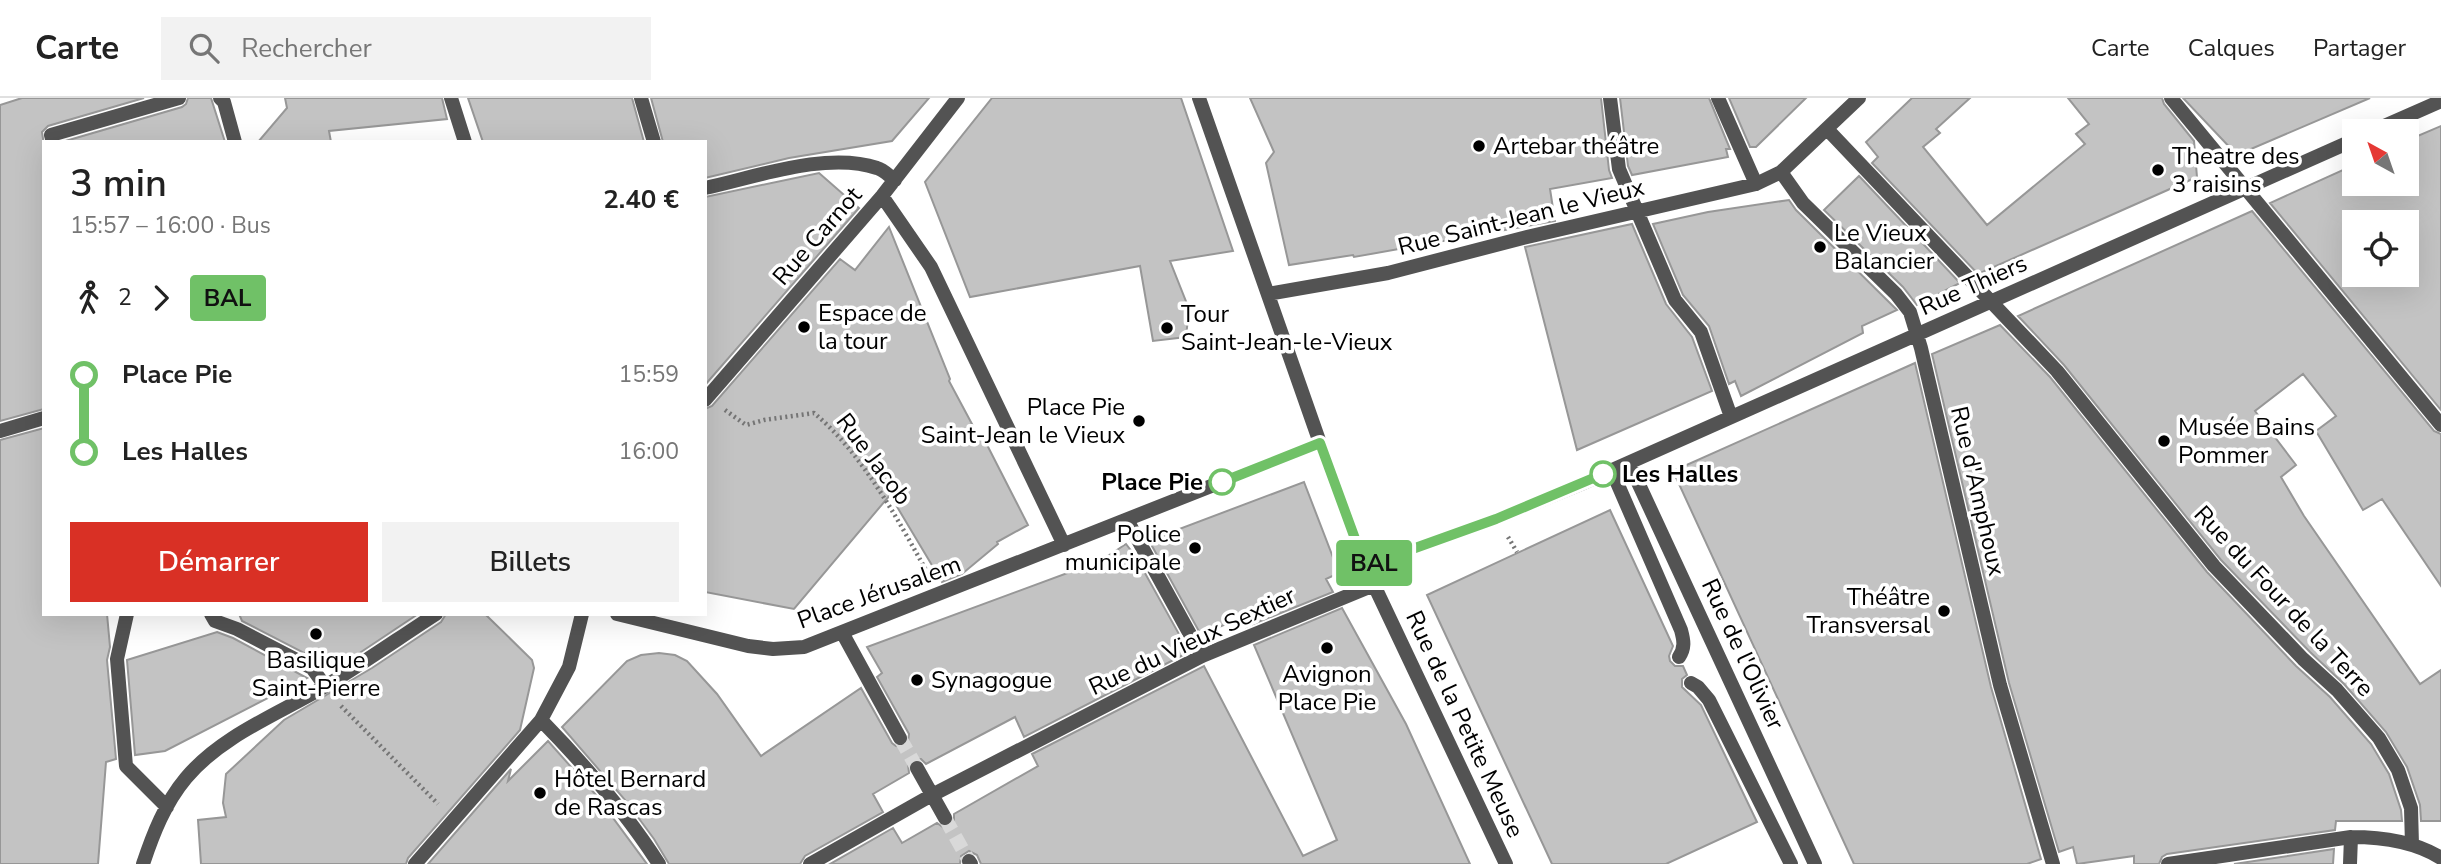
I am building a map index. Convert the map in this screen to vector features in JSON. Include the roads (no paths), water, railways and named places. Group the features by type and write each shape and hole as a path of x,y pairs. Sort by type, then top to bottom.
{"street":[{"path":"52,140 51,135 179,98"},
{"path":"220,98 224,102 234,140"},
{"path":"451,98 464,140"},
{"path":"641,98 653,140"},
{"name":"Rue Carnot","path":"707,398 883,196 958,98"},
{"name":"Rue de la Petite Meuse","path":"1199,98 1365,566 1506,864"},
{"path":"1610,98 1619,169 1675,300 1701,332 1731,417"},
{"path":"1718,98 1756,184"},
{"name":"Rue Saint-Jean le Vieux","path":"1268,294 1388,273 1523,238 1756,184 1781,172 1859,98"},
{"path":"2171,98 2441,425"},
{"path":"2400,119 2441,101"},
{"name":"Rue du Four de la Terre","path":"1827,129 2057,371 2214,565 2303,659 2337,690 2379,738 2398,770 2411,808 2412,845"},
{"name":"Rue Thiers","path":"1612,471 2342,145"},
{"path":"707,188 817,163 860,164 880,169 895,180"},
{"name":"Rue d'Amphoux","path":"1781,172 1803,203 1888,284 1910,312 1918,334 2000,685 2053,864"},
{"path":"883,196 931,267 1064,545 1320,443"},
{"path":"0,431 42,419"},
{"name":"Rue de l'Olivier","path":"1629,463 1815,864"},
{"path":"1365,566 1496,519 1612,471 1681,630 1684,640 1683,651 1679,657"},
{"path":"1127,520 1202,656"},
{"name":"Place Jérusalem","path":"625,616 773,649 804,647 1064,545"},
{"name":"Rue du Vieux Sextier","path":"810,864 932,796 1202,656 1374,584"},
{"path":"128,616 117,659 125,766 167,807"},
{"path":"212,616 215,621 237,629 312,668 325,686"},
{"path":"143,864 151,838 186,778 226,743 325,686 433,616"},
{"path":"415,864 541,720 569,667 582,616"},
{"path":"842,634 901,738"},
{"path":"1691,683 1709,700 1791,864"},
{"path":"541,720 599,781 660,864"},
{"path":"917,768 945,818"},
{"path":"2350,864 2351,837"},
{"path":"2168,864 2351,837 2381,837 2412,845 2441,858"}],"tunnel":[{"path":"900,738 917,768"},
{"path":"945,818 969,861"}],"place":[{"name":"Artebar théâtre","path":"1479,146"},
{"name":"Theatre des 3 raisins","path":"2158,170"},
{"name":"Le Vieux Balancier","path":"1820,247"},
{"name":"Espace de la tour","path":"804,327"},
{"name":"Tour Saint-Jean-le-Vieux","path":"1167,328"},
{"name":"Place Pie Saint-Jean le Vieux","path":"1139,421"},
{"name":"Musée Bains Pommer","path":"2164,441"},
{"name":"Les Halles","path":"1603,474"},
{"name":"Place Pie","path":"1222,482"},
{"name":"Police municipale","path":"1195,548"},
{"name":"Théâtre Transversal","path":"1944,611"},
{"name":"Basilique Saint-Pierre","path":"316,634"},
{"name":"Avignon Place Pie","path":"1327,648"},
{"name":"Synagogue","path":"917,680"},
{"name":"Hôtel Bernard de Rascas","path":"540,793"}]}
